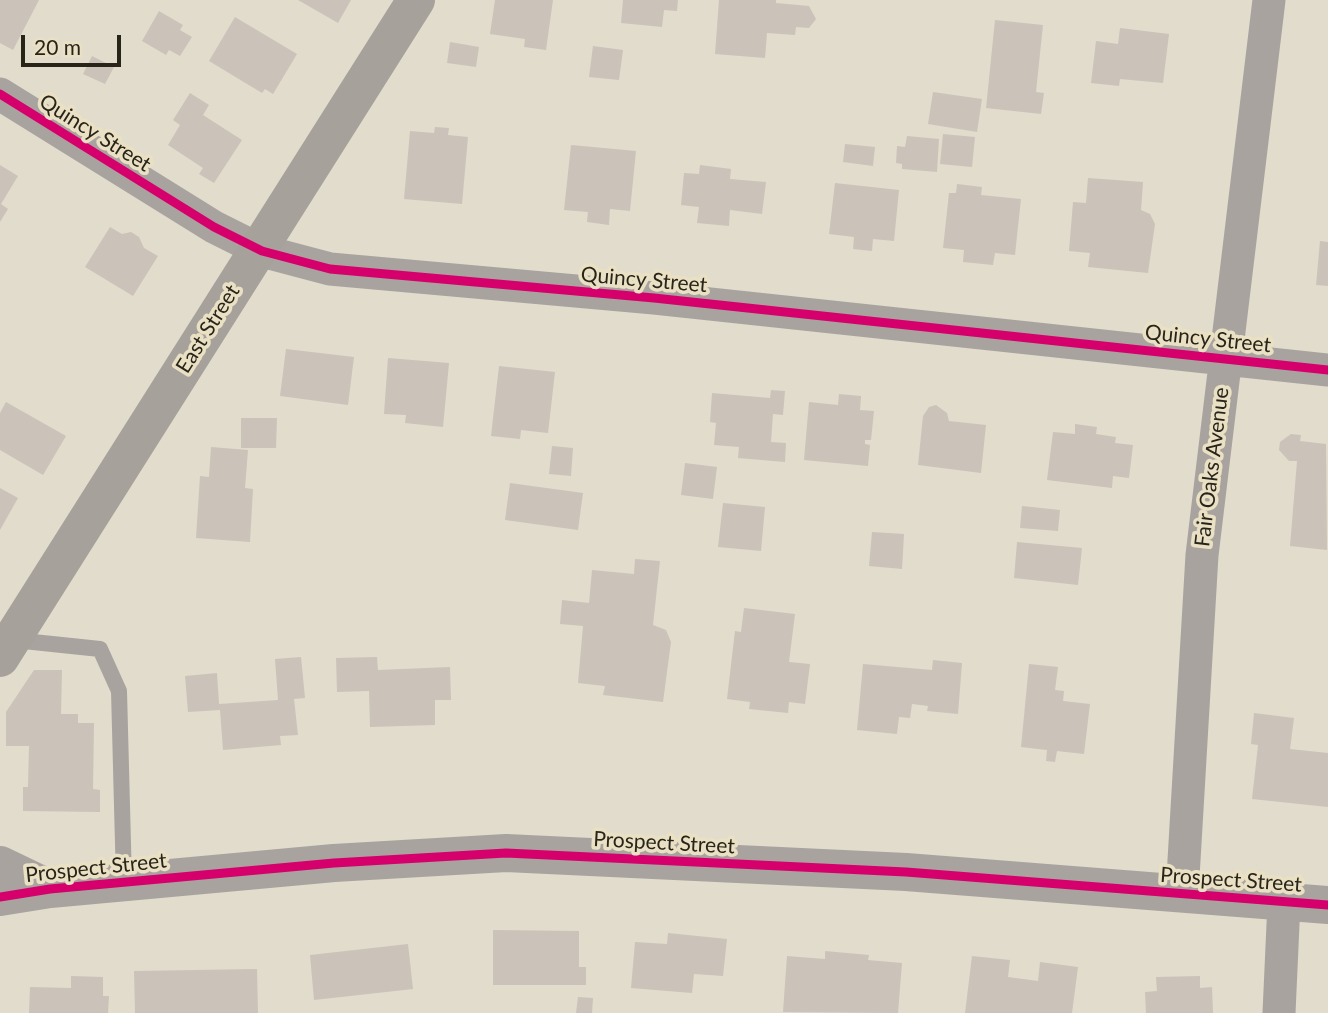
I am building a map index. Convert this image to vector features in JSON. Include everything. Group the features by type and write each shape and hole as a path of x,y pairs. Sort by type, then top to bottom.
{"main road":[{"name":"East Street","path":"6,649 416,0"}],"street":[{"name":"Fair Oaks Avenue","path":"1182,894 1202,555 1269,0"},
{"name":"Quincy Street","path":"0,94 214,227 258,249 330,269 654,298 1328,370"},
{"name":"Prospect Street","path":"0,897 50,888 334,863 506,853 906,872 1328,905"},
{"name":"Prospect Street","path":"0,865 50,888"},
{"path":"1279,1013 1284,902"}],"lane":[{"path":"6,649 100,649 119,691 124,882"}],"building":[{"path":"0,0 39,0 13,50 0,43"},
{"path":"298,0 351,0 338,23"},
{"path":"495,0 553,0 546,50 524,47 525,39 490,34"},
{"path":"623,0 678,0 677,11 664,10 662,27 621,23"},
{"path":"719,0 776,0 776,3 809,6 816,19 809,28 796,27 795,35 767,33 765,58 715,54"},
{"path":"159,11 183,25 180,30 192,37 180,56 169,50 166,55 142,41"},
{"path":"235,17 297,54 273,94 265,89 262,93 209,61"},
{"path":"995,20 1043,25 1036,92 1044,93 1041,114 986,108"},
{"path":"1120,28 1169,34 1163,83 1120,79 1119,86 1091,83 1096,41 1118,44"},
{"path":"450,42 479,47 476,67 447,63"},
{"path":"593,46 623,50 619,80 589,77"},
{"path":"92,56 114,67 105,84 83,74"},
{"path":"933,92 982,99 977,132 928,124"},
{"path":"190,93 209,105 203,115 242,140 214,183 199,174 203,168 168,145 180,125 173,120"},
{"path":"435,127 449,128 448,135 468,137 462,204 404,199 410,131 434,133"},
{"path":"943,134 975,137 972,167 940,164"},
{"path":"907,136 939,139 937,172 902,169 902,164 896,163 897,146 905,147"},
{"path":"845,144 875,147 873,166 843,162"},
{"path":"571,145 636,151 630,211 610,209 609,225 587,222 588,212 564,210"},
{"path":"0,165 18,176 1,204 8,209 0,222"},
{"path":"700,165 731,169 730,179 766,182 762,214 730,210 729,226 697,223 699,207 681,205 684,173 699,174"},
{"path":"1088,178 1143,182 1141,210 1150,214 1155,224 1148,273 1088,267 1090,253 1069,251 1073,202 1086,203"},
{"path":"835,183 899,190 894,241 873,239 872,251 853,249 854,237 829,234"},
{"path":"957,184 982,187 981,195 1021,199 1015,255 995,253 993,265 963,262 964,250 943,248 949,193 956,193"},
{"path":"110,227 122,234 131,232 139,237 144,248 158,256 133,296 85,267"},
{"path":"1320,241 1328,242 1328,286 1316,285"},
{"path":"286,349 354,357 348,405 280,396"},
{"path":"388,358 449,363 443,427 405,423 406,415 384,414"},
{"path":"499,366 555,372 548,433 521,430 520,439 491,436"},
{"path":"771,390 785,391 783,415 773,414 771,442 786,443 785,462 738,458 739,447 714,445 716,423 710,422 712,393 770,398"},
{"path":"839,394 861,396 860,410 874,411 871,440 865,440 865,444 870,445 868,466 804,460 809,402 838,405"},
{"path":"6,402 66,436 43,475 0,450 0,413"},
{"path":"936,405 947,413 949,421 986,425 981,473 918,465 923,416 929,407"},
{"path":"241,418 277,418 276,448 241,448"},
{"path":"1075,424 1097,427 1096,434 1116,437 1115,443 1133,445 1129,478 1113,476 1112,488 1047,480 1053,432 1075,434"},
{"path":"1291,434 1301,435 1300,441 1326,444 1327,550 1290,546 1297,461 1289,461 1279,450 1280,442"},
{"path":"552,446 573,448 571,476 549,474"},
{"path":"211,447 248,450 245,488 253,489 250,542 196,538 200,476 209,477"},
{"path":"685,463 717,467 713,499 681,495"},
{"path":"510,483 583,493 578,530 505,520"},
{"path":"0,488 18,498 0,530"},
{"path":"723,503 765,507 761,551 718,547"},
{"path":"1022,506 1060,510 1058,531 1020,528"},
{"path":"872,532 904,534 902,569 869,566"},
{"path":"1017,542 1082,548 1078,585 1014,578"},
{"path":"635,559 660,561 653,625 666,630 671,642 663,702 603,695 605,686 578,683 583,626 560,624 562,600 589,603 592,570 634,574"},
{"path":"744,608 795,614 789,662 810,664 805,704 789,702 788,713 749,709 750,702 727,699 735,631 741,632"},
{"path":"301,657 305,698 294,699 298,735 280,736 281,745 223,750 220,710 188,712 185,676 217,673 219,704 278,700 275,659"},
{"path":"377,657 378,670 450,667 451,700 435,700 435,725 370,727 369,691 337,692 336,658"},
{"path":"933,660 962,663 958,714 927,711 928,706 912,704 910,718 899,717 897,734 857,730 863,664 932,670"},
{"path":"1029,664 1058,667 1055,690 1064,691 1063,701 1090,704 1084,754 1057,751 1055,762 1046,761 1047,750 1021,747"},
{"path":"34,670 62,670 61,714 78,714 78,723 94,723 93,789 100,790 100,812 23,811 23,787 28,787 29,746 6,746 6,712"},
{"path":"1254,713 1294,718 1290,749 1328,753 1328,807 1252,799 1258,745 1251,744"},
{"path":"493,930 579,931 579,967 586,967 586,985 493,985"},
{"path":"668,933 727,939 723,976 694,974 692,993 631,988 635,942 667,944"},
{"path":"408,944 413,989 314,1000 310,955"},
{"path":"825,951 869,955 868,960 902,963 898,1013 783,1012 787,956 825,959"},
{"path":"972,956 1010,960 1008,977 1038,981 1040,962 1078,967 1072,1013 965,1013"},
{"path":"257,969 258,1013 135,1013 134,971"},
{"path":"71,976 103,977 103,996 109,996 108,1013 29,1013 30,987 71,988"},
{"path":"1200,976 1200,988 1212,987 1213,1013 1146,1013 1145,992 1157,991 1156,977"},
{"path":"578,997 593,998 592,1013 576,1013"}],"cycle path":[{"path":"0,94 214,227 262,251 330,269 654,298 1328,370"},
{"path":"0,897 50,889 334,863 506,853 906,872 1328,905"}]}
